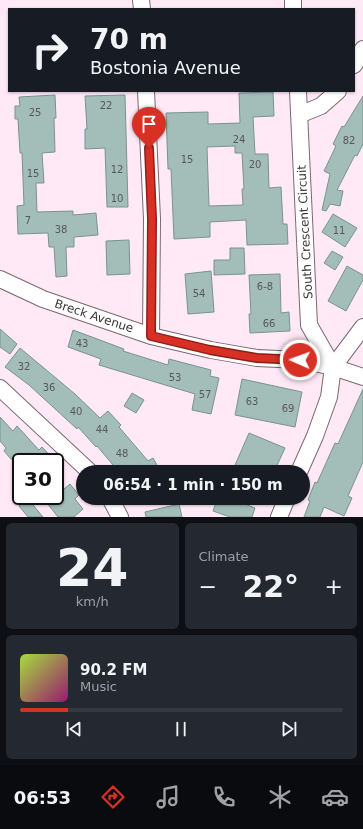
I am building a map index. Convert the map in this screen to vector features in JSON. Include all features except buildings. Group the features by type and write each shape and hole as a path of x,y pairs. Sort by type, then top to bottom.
{"street":[{"path":"355,64 363,50"},
{"path":"146,92 152,219 151,336"},
{"name":"South Crescent Circuit","path":"298,92 309,325 333,367"},
{"path":"299,115 321,106 337,92"},
{"name":"Breck Avenue","path":"0,279 43,299 151,336 210,350 249,357 300,360 333,367 363,377"},
{"path":"302,465 315,436 329,397 333,367 363,327"},
{"path":"0,388 82,465"},
{"path":"114,505 120,517"},
{"path":"279,517 284,505"}],"route":[{"path":"149,148 152,219 151,336 210,350 257,358 300,360"}]}
